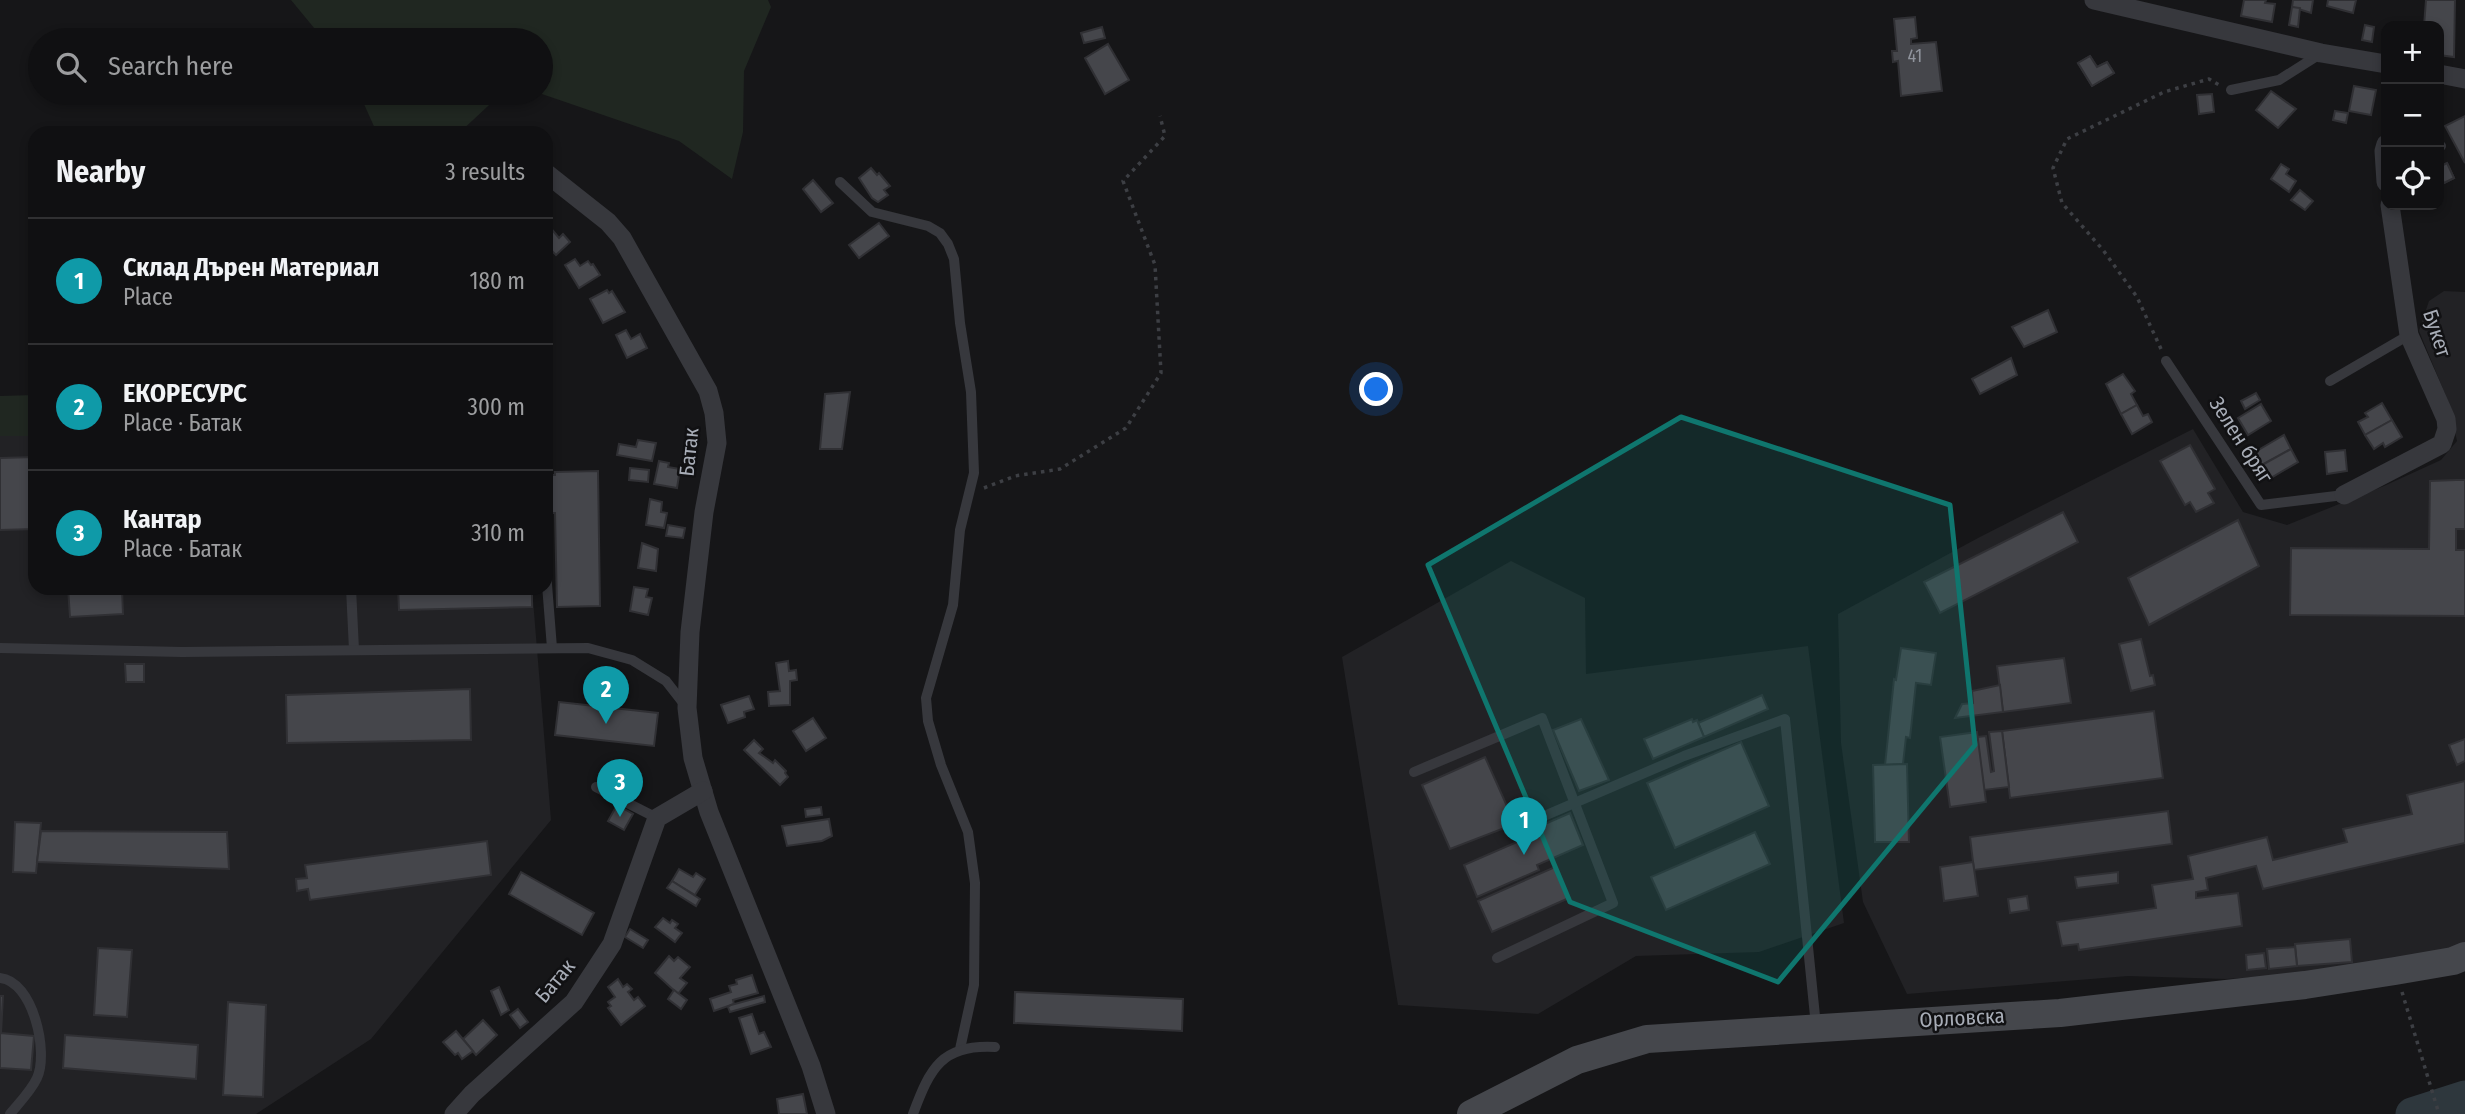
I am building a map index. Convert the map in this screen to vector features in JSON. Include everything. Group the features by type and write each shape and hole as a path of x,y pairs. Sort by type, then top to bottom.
{"street":[{"path":"2094,0 2381,63"},
{"path":"2444,75 2465,79"},
{"name":"Батак","path":"553,179 608,222 622,238 708,391 714,413 717,443 704,512 690,632 687,708 693,758 703,791 811,1066 826,1114"},
{"name":"Букет","path":"2344,495 2442,444 2447,429 2446,419 2409,335 2391,210"},
{"path":"657,818 703,791"},
{"name":"Батак","path":"454,1114 472,1094 574,1002 612,944 657,818"},
{"name":"Орловска","path":"1471,1114 1577,1060 1647,1039 2060,1013 2305,985 2453,961 2465,956"}],"lane":[{"path":"2231,90 2279,80 2321,52"},
{"path":"840,182 872,212 928,226 940,233 954,260 971,392 974,473 960,530 953,605 926,698 928,721 941,765 968,832 975,883 974,985 960,1049"},
{"path":"2330,381 2409,335"},
{"name":"Зелен бряг","path":"2166,361 2261,505 2344,495"},
{"path":"351,595 354,650"},
{"path":"548,595 552,648"},
{"path":"0,648 131,652 588,648 632,660 666,681 687,708"},
{"path":"1415,772 1542,718 1613,903 1497,958"},
{"path":"1509,831 1684,756 1785,719 1816,1027"},
{"path":"596,787 657,818"},
{"path":"2,978 20,989 31,1008 43,1054 37,1078 10,1114"},
{"path":"914,1114 920,1096 938,1065 953,1052 960,1049 995,1047"}],"path":[{"path":"2166,361 2137,297 2062,203 2053,168 2067,139 2164,92 2209,79 2231,90"},
{"path":"969,494 1015,476 1060,469 1126,428 1161,373 1155,265 1123,181 1165,135 1160,116"},
{"path":"2395,971 2440,1114"}],"highlighted area":[{"path":"1681,417 1950,505 1975,745 1778,982 1570,902 1428,565"}],"shaded area":[{"path":"291,0 768,0 771,7 744,71 743,132 732,179 679,141 553,98 553,28 314,28"},
{"path":"364,105 489,105 467,126 374,126"},
{"path":"2444,291 2465,292 2465,943 2427,957 2332,972 2226,979 2128,976 1907,994 1863,902 1841,743 1838,614 1978,538 2193,429 2243,512 2287,525 2441,460 2457,441 2448,401 2419,331 2429,301"},
{"path":"28,395 28,436 0,436 0,396"},
{"path":"0,436 28,436 28,595 533,595 551,820 371,1039 256,1114 0,1114"},
{"path":"1511,561 1585,598 1586,674 1808,646 1844,923 1759,952 1636,956 1538,1014 1398,1005 1342,657"}],"building":[{"path":"2244,0 2266,0 2265,3 2275,4 2272,22 2241,16"},
{"path":"2293,0 2313,0 2311,13 2292,7"},
{"path":"2328,0 2356,0 2353,13 2327,6"},
{"path":"2426,0 2455,0 2454,57 2444,56 2444,21 2424,21"},
{"path":"2292,7 2300,8 2298,27 2289,25"},
{"path":"1915,17 1917,38 1911,39 1911,44 1936,42 1942,91 1901,96 1898,61 1893,62 1892,51 1897,51 1894,19"},
{"path":"2365,25 2374,27 2372,42 2362,40"},
{"path":"1102,27 1105,38 1084,43 1081,33"},
{"path":"1108,44 1129,80 1105,94 1085,58"},
{"path":"2090,56 2097,67 2107,62 2114,73 2092,86 2078,63"},
{"path":"2090,56 2097,67 2107,62 2114,73 2092,86 2078,63"},
{"path":"2354,86 2376,90 2371,115 2349,111"},
{"path":"2271,91 2296,109 2278,128 2256,110"},
{"path":"2212,94 2214,112 2199,114 2197,95"},
{"path":"2335,111 2348,113 2346,123 2333,120"},
{"path":"2465,116 2465,163 2445,126"},
{"path":"2447,163 2454,178 2444,183 2444,164"},
{"path":"2447,163 2454,178 2444,183 2444,164"},
{"path":"2281,164 2289,169 2286,174 2296,181 2289,192 2271,179"},
{"path":"871,168 890,186 884,190 888,195 878,202 872,198 859,178"},
{"path":"813,180 833,203 821,212 803,189"},
{"path":"2300,190 2313,201 2305,210 2291,200"},
{"path":"879,223 889,236 859,258 849,245"},
{"path":"553,231 559,238 563,234 570,242 556,255 553,252"},
{"path":"575,259 580,266 588,261 593,264 600,275 579,288 565,265"},
{"path":"607,290 609,293 612,291 625,312 603,323 590,299"},
{"path":"2048,310 2057,332 2024,347 2012,327"},
{"path":"626,330 631,339 640,334 647,348 627,358 616,335"},
{"path":"2011,358 2017,375 1980,394 1972,379"},
{"path":"2123,374 2135,391 2131,394 2137,405 2121,414 2106,384"},
{"path":"850,392 842,449 820,449 825,394"},
{"path":"2256,393 2260,400 2245,409 2241,401"},
{"path":"2382,403 2392,420 2365,435 2358,422 2368,417 2365,413"},
{"path":"2261,404 2271,421 2248,435 2238,418"},
{"path":"2137,405 2143,416 2148,414 2152,422 2132,434 2121,414"},
{"path":"2392,420 2402,437 2385,447 2383,443 2374,449 2365,435"},
{"path":"2284,435 2291,449 2262,465 2255,452"},
{"path":"638,440 656,443 652,461 617,455 619,444 636,447"},
{"path":"2190,445 2215,489 2208,493 2214,503 2196,512 2190,502 2185,505 2160,461"},
{"path":"2291,449 2298,462 2269,479 2262,465"},
{"path":"2345,450 2347,471 2327,474 2325,452"},
{"path":"28,457 28,529 0,530 0,458"},
{"path":"659,461 669,463 668,467 680,469 677,488 654,484"},
{"path":"630,468 649,470 648,482 629,480"},
{"path":"598,471 600,606 557,607 553,513 555,472"},
{"path":"2465,480 2465,529 2456,529 2456,550 2465,550 2465,616 2290,615 2291,548 2429,549 2430,481"},
{"path":"650,499 662,502 661,512 667,513 664,528 646,525"},
{"path":"2063,512 2078,542 1940,613 1924,582"},
{"path":"2238,520 2259,566 2149,625 2128,578"},
{"path":"668,525 685,528 683,538 666,536"},
{"path":"642,543 658,549 656,571 638,568"},
{"path":"634,587 648,589 646,597 652,598 648,615 630,611"},
{"path":"68,595 122,595 123,614 70,617"},
{"path":"398,595 532,595 532,607 399,610"},
{"path":"2141,639 2150,676 2153,675 2155,685 2131,691 2119,644"},
{"path":"1901,648 1936,653 1931,685 1916,683 1910,738 1906,737 1903,764 1885,765 1894,679 1896,680"},
{"path":"2064,658 2071,703 2003,712 1997,666"},
{"path":"788,661 789,671 796,670 797,680 790,681 790,705 769,706 768,692 780,691 776,663"},
{"path":"125,664 144,664 144,682 126,682"},
{"path":"2000,685 2003,712 1955,718 1962,704 1973,703 1972,691"},
{"path":"470,689 471,740 287,743 286,695"},
{"path":"1762,695 1768,709 1704,737 1698,723"},
{"path":"749,696 754,709 744,712 745,717 728,723 721,705"},
{"path":"559,702 658,713 654,746 555,735"},
{"path":"2154,711 2163,778 2010,798 2002,731"},
{"path":"813,718 826,738 806,751 793,731"},
{"path":"1581,719 1609,780 1579,791 1553,730"},
{"path":"1692,719 1693,722 1697,720 1704,737 1653,759 1644,739"},
{"path":"2002,731 2009,787 1984,790 1977,737 1986,736 1991,772 1994,771 1989,732"},
{"path":"1977,732 1986,802 1950,807 1940,737"},
{"path":"2465,739 2465,761 2457,765 2449,745"},
{"path":"754,740 763,749 759,753 773,763 775,760 786,771 788,777 780,785 744,750"},
{"path":"1741,742 1769,806 1675,848 1647,783"},
{"path":"1485,757 1515,824 1450,849 1422,785"},
{"path":"1907,764 1909,842 1875,842 1873,765"},
{"path":"2465,781 2465,843 2263,889 2256,866 2206,878 2208,890 2196,892 2196,898 2238,893 2242,926 2079,950 2078,944 2062,946 2057,922 2156,908 2152,885 2193,879 2188,856 2267,837 2273,860 2347,842 2343,829 2412,814 2407,795"},
{"path":"617,805 633,814 624,830 608,821"},
{"path":"821,807 822,815 806,817 805,809"},
{"path":"2168,811 2172,844 1974,870 1970,837"},
{"path":"1570,813 1583,845 1537,865 1539,870 1477,897 1464,865 1524,839 1522,834"},
{"path":"829,819 832,836 822,841 787,846 782,826"},
{"path":"15,822 41,823 36,873 13,872"},
{"path":"41,831 227,832 229,869 37,862"},
{"path":"1755,832 1770,864 1666,910 1651,877"},
{"path":"487,841 491,875 310,900 308,889 297,891 296,879 307,878 305,865"},
{"path":"1973,862 1978,896 1944,901 1940,867"},
{"path":"1555,867 1569,898 1492,932 1478,901"},
{"path":"679,869 693,877 696,873 705,879 695,895 672,881"},
{"path":"521,872 594,913 582,935 509,894"},
{"path":"2118,872 2118,883 2077,888 2075,877"},
{"path":"672,881 700,899 696,906 667,888"},
{"path":"2027,896 2029,910 2010,913 2008,899"},
{"path":"663,918 678,924 675,928 682,933 675,942 655,927"},
{"path":"630,929 648,940 643,948 625,937"},
{"path":"2350,939 2352,962 2297,966 2295,944"},
{"path":"2295,947 2297,966 2269,969 2267,949"},
{"path":"98,948 132,950 127,1017 94,1015"},
{"path":"2264,953 2266,968 2247,970 2246,955"},
{"path":"669,956 674,961 678,957 690,967 680,978 687,983 678,994 655,973"},
{"path":"752,975 758,993 733,1000 734,1004 714,1011 710,999 731,992 729,986 737,984 736,980"},
{"path":"618,979 623,987 627,984 632,989 628,992 634,1000 638,997 645,1006 621,1025 608,1008 611,1006 608,1002 615,997 608,987"},
{"path":"499,987 509,1010 501,1015 491,991"},
{"path":"674,990 687,1000 681,1009 668,999"},
{"path":"1015,992 1183,999 1182,1031 1014,1023"},
{"path":"0,996 3,996 1,1033 34,1036 31,1070 0,1068"},
{"path":"764,996 765,1002 730,1012 728,1007 731,1005"},
{"path":"228,1002 266,1005 263,1097 223,1095"},
{"path":"518,1009 528,1022 520,1028 510,1015"},
{"path":"752,1014 759,1034 764,1032 771,1047 751,1054 739,1018"},
{"path":"483,1020 497,1035 476,1055 463,1039"},
{"path":"456,1031 473,1051 462,1059 443,1042"},
{"path":"65,1035 198,1045 196,1079 63,1068"},
{"path":"803,1094 807,1114 779,1114 777,1099"}],"waterway":[{"path":"2412,1114 2465,1097"}],"place":[{"name":"ЕКОРЕСУРС","path":"606,724"},
{"name":"Кантар","path":"620,817"},
{"name":"Склад Дърен Материал","path":"1524,855"}]}
